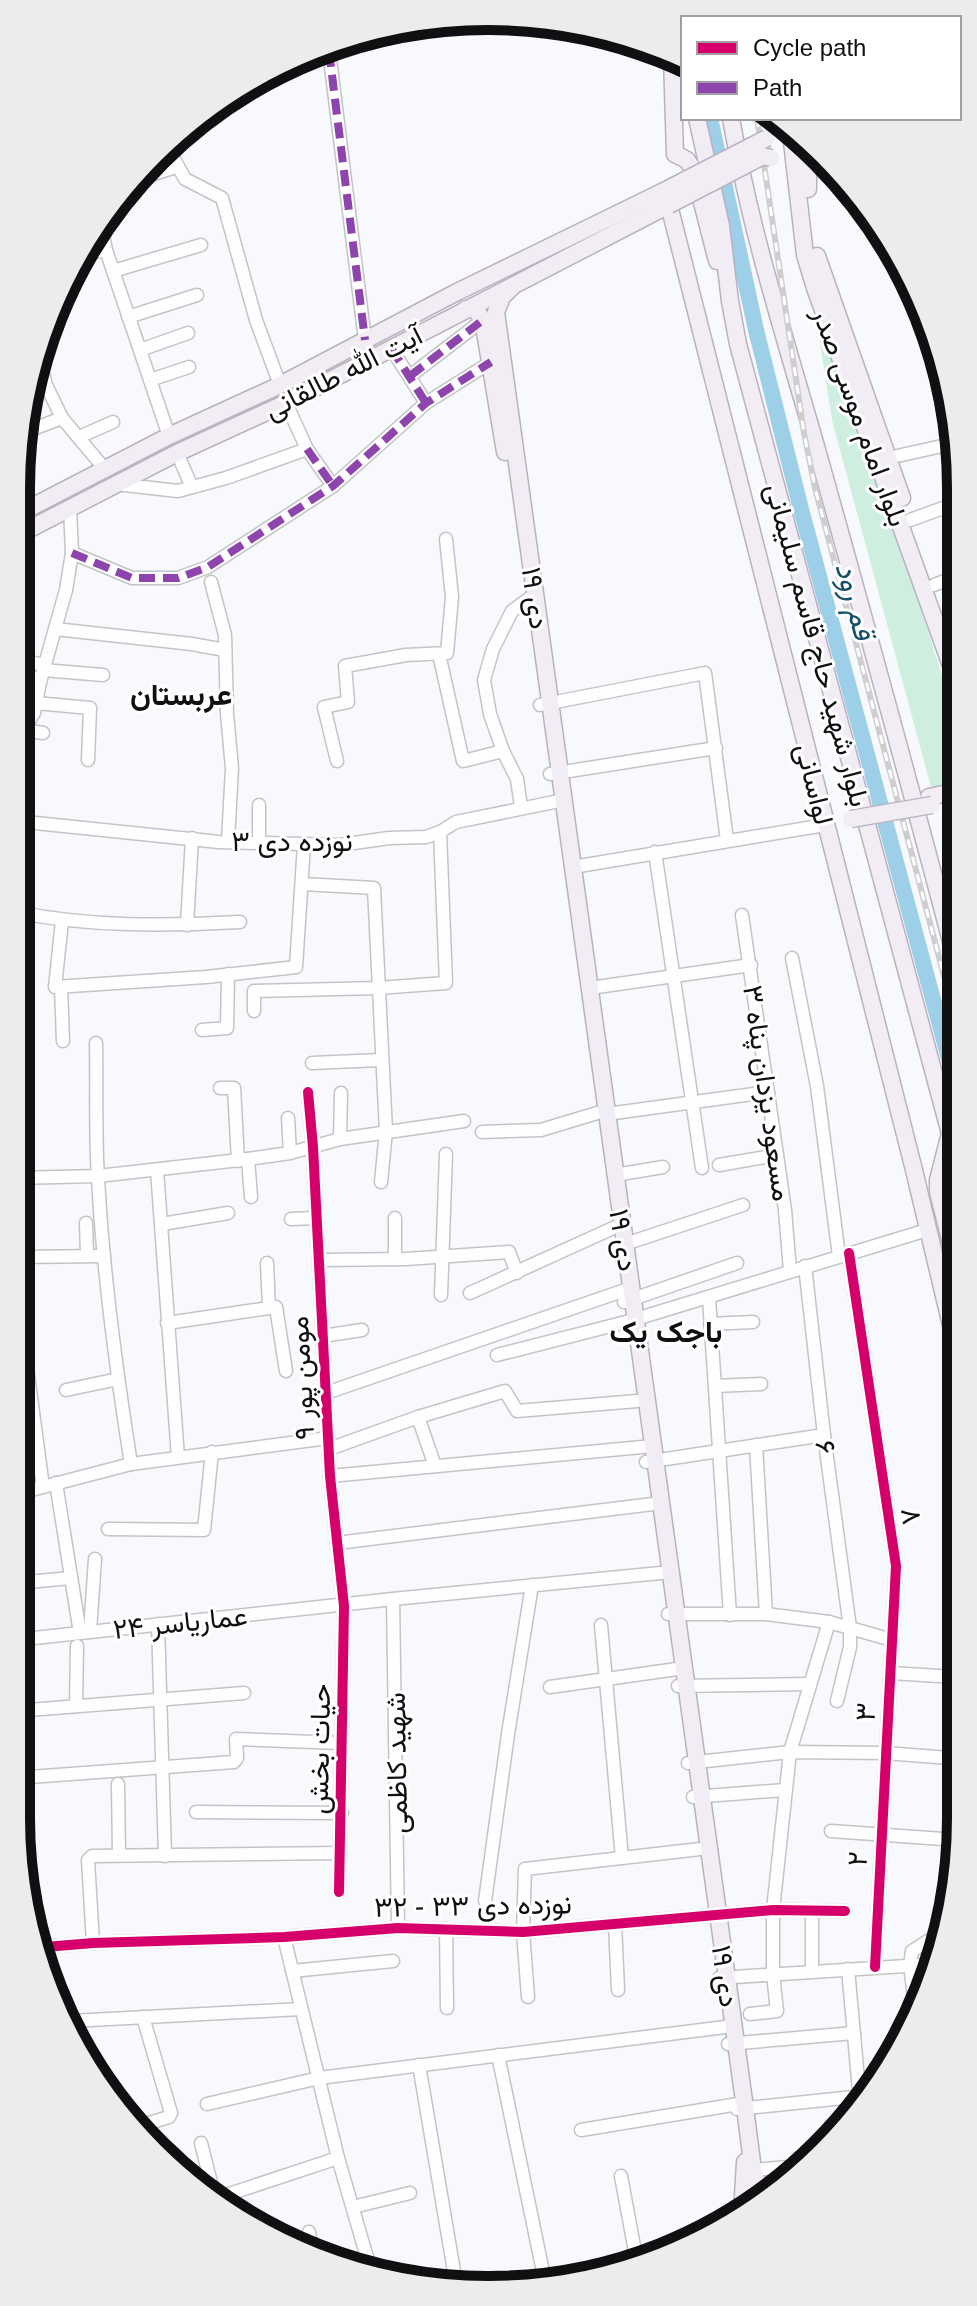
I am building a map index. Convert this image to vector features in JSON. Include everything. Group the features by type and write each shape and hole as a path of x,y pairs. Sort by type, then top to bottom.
{"main road":[{"path":"672,69 675,154 687,160 694,171 730,301"},
{"name":"بلوار شهید حاج قاسم سلیمانی","path":"697,120 721,226 730,301 752,397 947,1125"},
{"name":"بلوار شهید حاج قاسم سلیمانی","path":"731,120 761,251 883,684 947,926"},
{"path":"666,198 767,138 781,136"},
{"path":"666,198 763,156 803,156"},
{"name":"بلوار امام موسی صدر","path":"803,156 816,253 947,620"},
{"name":"بلوار امام موسی صدر","path":"803,156 805,255 947,654"},
{"name":"آیت الله طالقانی","path":"30,508 365,340 666,198"},
{"name":"آیت الله طالقانی","path":"30,529 512,287 666,198"},
{"name":"لواسانی","path":"666,198 839,822 947,1311"},
{"name":"۱۹ دی","path":"512,287 502,297 496,312 530,596 722,1978 741,2106 759,2187"},
{"path":"466,309 475,309 483,320"},
{"name":"۱۹ دی","path":"483,320 530,596"},
{"path":"839,822 947,795"},
{"path":"930,801 947,802"},
{"name":"۱۹ دی","path":"568,868 590,988 603,1112 615,1175 618,1225"},
{"path":"947,1147 938,1180 947,1224"},
{"name":"۱۹ دی","path":"631,1320 637,1401 650,1454"},
{"name":"۱۹ دی","path":"741,2106 746,2171 743,2199"}],"street":[{"path":"330,58 365,340"},
{"path":"172,157 185,179 222,198 256,320 280,385"},
{"path":"153,176 177,170"},
{"path":"104,239 169,436"},
{"path":"113,271 201,245"},
{"path":"96,252 106,250"},
{"path":"128,317 197,295"},
{"path":"410,376 483,320"},
{"path":"140,350 188,333"},
{"path":"391,348 426,403"},
{"path":"72,553 132,578 178,578 208,567 333,486 426,403 491,362"},
{"path":"150,380 189,367"},
{"path":"44,378 62,418 104,468"},
{"path":"286,403 307,449 333,486"},
{"path":"34,429 62,418"},
{"path":"79,437 113,422"},
{"path":"888,458 945,445"},
{"path":"116,484 178,491 307,449"},
{"path":"177,453 192,487"},
{"path":"910,520 947,507"},
{"path":"30,720 72,553 70,508"},
{"path":"446,539 452,597 443,653 463,761 503,751"},
{"path":"934,585 947,580"},
{"path":"211,582 225,635 232,768 228,841"},
{"path":"521,807 517,779 490,714 484,680 493,649 512,611 530,596"},
{"path":"55,629 225,650"},
{"path":"337,761 324,707 348,702 345,666 406,655 443,653"},
{"path":"30,664 43,671"},
{"path":"30,673 103,675"},
{"path":"545,704 705,673 727,840"},
{"path":"36,703 90,708 88,760"},
{"path":"30,735 43,733"},
{"path":"555,773 716,748"},
{"name":"نوزده دی ۳","path":"30,822 228,841 340,845 389,838 426,837 456,822 559,801"},
{"path":"259,805 259,842"},
{"path":"568,868 839,822"},
{"path":"254,1011 254,991 446,983 440,832"},
{"path":"187,925 192,838"},
{"path":"58,987 296,967 304,844"},
{"path":"655,852 702,1168"},
{"path":"303,884 374,888 380,1060 386,1131 381,1182"},
{"path":"30,915 115,925 240,922"},
{"name":"۳ مسعود یزدان پناه","path":"742,915 777,1155 790,1271"},
{"path":"62,921 58,987 63,1041"},
{"name":"۸","path":"792,958 871,1399 896,1566 891,1673"},
{"path":"590,988 751,965"},
{"path":"202,1030 227,1028 228,974"},
{"path":"96,1043 98,1176 104,1256 131,1464"},
{"path":"312,1063 380,1060"},
{"path":"220,1088 234,1088 251,1197"},
{"name":"مومن پور ۹","path":"308,1092 330,1476 344,1606"},
{"path":"482,1132 541,1130 603,1112 694,1104 768,1092"},
{"path":"340,1139 341,1093"},
{"path":"288,1118 290,1153"},
{"path":"30,1178 98,1176 243,1160 290,1153 340,1139 464,1121"},
{"path":"441,1295 446,1154"},
{"path":"719,1165 777,1155"},
{"path":"615,1175 663,1167"},
{"path":"157,1170 178,1457"},
{"path":"620,1245 743,1205"},
{"path":"162,1224 228,1213"},
{"path":"291,1219 316,1218"},
{"path":"395,1218 395,1259"},
{"path":"86,1223 87,1254"},
{"path":"470,1293 618,1225"},
{"path":"497,1355 709,1298 927,1230"},
{"path":"319,1260 509,1252 517,1273"},
{"path":"30,1256 104,1256"},
{"path":"267,1263 269,1308"},
{"path":"326,1393 627,1294 737,1263"},
{"name":"۶","path":"805,1266 850,1628"},
{"path":"709,1298 730,1615"},
{"path":"167,1323 276,1307 286,1371"},
{"path":"710,1324 753,1322"},
{"path":"323,1336 362,1330"},
{"path":"66,1390 118,1379"},
{"path":"715,1386 761,1384"},
{"path":"30,1390 43,1487"},
{"path":"30,1490 131,1464 212,1452 329,1443 505,1391 517,1411 637,1401"},
{"path":"418,1417 435,1466"},
{"path":"330,1476 435,1466 720,1450 824,1435"},
{"path":"756,1445 766,1614"},
{"path":"108,1529 204,1530 212,1452"},
{"path":"56,1483 82,1637"},
{"path":"337,1543 656,1503"},
{"path":"76,1706 82,1637 95,1559"},
{"name":"عماریاسر ۲۴","path":"30,1639 82,1637 158,1624 666,1573"},
{"path":"30,1582 71,1578"},
{"path":"485,1901 532,1585"},
{"name":"شهید کاظمی","path":"393,1599 398,1928"},
{"name":"حیات بخش","path":"339,1892 344,1606"},
{"path":"673,1614 766,1614 829,1622 892,1640"},
{"path":"750,2014 777,2011 773,1974 773,1910 790,1752 829,1622"},
{"path":"158,1624 165,1856"},
{"path":"601,1625 622,1858"},
{"name":"۳","path":"837,1701 850,1647 850,1628"},
{"path":"891,1673 947,1676"},
{"name":"۳","path":"886,1753 891,1673"},
{"path":"550,1687 607,1680 681,1677 810,1684"},
{"path":"30,1710 244,1693"},
{"path":"30,1777 237,1761 236,1739 341,1743"},
{"path":"693,1763 790,1752 886,1753 947,1758"},
{"name":"۲","path":"875,1967 886,1753"},
{"path":"118,1784 119,1855"},
{"path":"697,1797 785,1790"},
{"path":"196,1812 342,1813"},
{"path":"831,1831 946,1839"},
{"path":"528,1997 523,1932 525,1869 705,1848"},
{"path":"93,1943 89,1857 340,1853"},
{"name":"۳۲ - نوزده دی ۳۳","path":"49,1947 284,1937 398,1928 523,1932 773,1910 845,1911"},
{"path":"812,1912 812,1971"},
{"path":"615,1924 618,1990"},
{"path":"446,1929 447,2008"},
{"path":"284,1937 338,2158 368,2259"},
{"path":"913,1990 912,1951 930,1940"},
{"path":"292,1971 393,1961"},
{"path":"722,1978 923,1965"},
{"path":"848,1969 860,2086"},
{"path":"77,2021 301,2009"},
{"path":"143,2017 171,2113 169,2117 147,2123"},
{"path":"207,2104 319,2078 498,2055 731,2035 854,2033"},
{"path":"498,2055 543,2272"},
{"path":"419,2065 455,2275"},
{"path":"581,2130 741,2106 851,2099"},
{"path":"201,2143 212,2183"},
{"path":"227,2194 338,2158"},
{"path":"753,2170 785,2167"},
{"path":"621,2176 635,2252"},
{"path":"353,2207 410,2193"},
{"path":"309,2232 310,2240"}],"green space":[{"path":"816,317 823,328 907,564 947,692 947,785 931,787 832,420"}],"waterway":[{"name":"قم رود","path":"710,120 756,330 802,513 947,1051"}],"railway":[{"path":"757,120 815,488 947,988"}],"marked path":[{"path":"330,58 365,340"},
{"path":"410,376 483,320"},
{"path":"391,348 426,403"},
{"path":"72,553 132,578 178,578 208,567 333,486 426,403 491,362"},
{"path":"307,449 333,486"}],"cycle path":[{"path":"308,1092 330,1476 344,1606 339,1892"},
{"path":"849,1253 896,1566 875,1967"},
{"path":"49,1947 284,1937 398,1928 523,1932 773,1910 845,1911"}],"district":[{"name":"عربستان","path":"181,695"},
{"name":"باجک یک","path":"666,1332"}]}
